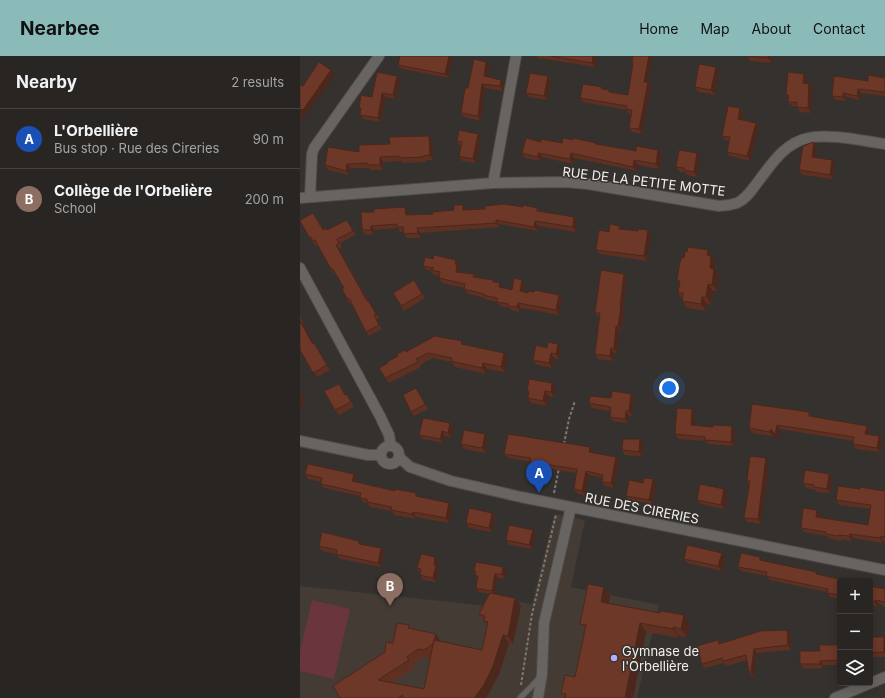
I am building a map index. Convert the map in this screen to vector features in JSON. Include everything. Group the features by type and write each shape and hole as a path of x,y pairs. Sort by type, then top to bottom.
{"street":[{"path":"305,197 314,148 379,56"},
{"path":"493,183 516,56"},
{"name":"RUE DE LA PETITE MOTTE","path":"305,197 493,183 566,182 588,184 719,206 727,206 737,203 747,196 778,156 788,146 797,142 819,136 885,144"},
{"path":"300,268 380,416 389,435 391,446"},
{"path":"300,441 368,455 381,455"},
{"path":"391,446 398,450 399,457 394,464 388,464 383,461 381,455 384,448 391,446"},
{"name":"RUE DES CIRERIES","path":"399,457 410,466 451,481 571,507 885,570"},
{"path":"538,698 542,674 544,623 571,507"},
{"path":"835,698 885,677"}],"lane":[{"path":"520,698 542,674"}],"path":[{"path":"563,447 569,419 575,401"},
{"path":"553,497 560,462"}],"shaded area":[{"path":"554,514 585,520 571,587 659,605 637,698 300,698 300,586 487,606 500,599 532,604"},
{"path":"312,600 350,609 334,679 300,671 300,652"}],"building":[{"path":"400,56 449,56 445,74 398,65"},
{"path":"551,56 593,56 592,63"},
{"path":"633,56 649,56 644,82 648,82 639,129 629,128 632,110 626,109 627,106 580,98 583,84 602,87 602,89 609,90 609,92 628,95"},
{"path":"748,56 768,56 768,58"},
{"path":"474,59 486,62 484,76 501,80 500,86 482,84 478,116 461,113 465,88 468,88"},
{"path":"319,62 331,70 303,110 301,109 300,111 300,84 303,86"},
{"path":"699,64 716,67 711,90 695,87"},
{"path":"377,72 397,76 393,95 382,93 378,118 360,115 361,108 359,108 361,95 372,97"},
{"path":"788,72 804,74 803,83 809,84 808,108 797,107 797,102 788,102 789,95 786,95"},
{"path":"530,73 548,76 544,96 526,93"},
{"path":"868,75 885,78 885,92 858,89 857,96 843,93 843,97 832,96 834,76 868,81"},
{"path":"728,106 740,108 738,119 756,123 747,156 727,152 730,137 722,136"},
{"path":"459,130 478,134 473,159 459,156 462,142 457,141"},
{"path":"429,136 430,155 423,157 380,157 380,165 368,165 368,163 347,164 346,171 325,165 328,147 359,152 359,145 390,144 389,137"},
{"path":"526,138 541,142 541,139 562,143 563,138 573,140 573,138 596,144 636,151 636,146 658,150 656,164 634,160 633,167 571,153 570,159 538,153 538,157 522,153"},
{"path":"814,142 812,157 832,160 830,175 799,170 803,146"},
{"path":"679,150 697,153 694,172 676,167"},
{"path":"504,204 523,207 523,205 537,208 537,211 574,217 573,227 535,221 534,227 496,220 496,223 417,228 418,233 404,234 403,227 397,227 397,224 371,226 371,230 362,230 361,212 374,212 374,209 405,207 406,215 433,214 433,212 454,210 454,205 463,205 463,210 485,209 485,206"},
{"path":"313,213 323,230 326,228 327,230 347,220 353,231 337,239 339,243 336,245 367,301 368,300 376,314 374,315 379,325 366,332 349,298 347,299 342,289 344,288 333,269 331,269 315,240 313,241 310,236 309,237 300,221"},
{"path":"610,224 619,226 619,229 638,231 638,229 648,230 644,256 596,250 599,230 609,232"},
{"path":"688,247 708,250 707,255 711,256 710,268 714,269 712,285 708,284 706,297 702,297 701,304 682,301 683,293 678,293 680,281 677,280 680,262 682,257 684,258 685,251 687,252"},
{"path":"434,255 456,260 456,272 474,274 473,277 493,280 493,282 500,283 499,287 512,290 514,278 522,280 520,291 528,293 528,291 534,292 534,290 559,295 556,310 518,303 517,307 508,306 508,304 497,302 497,298 464,289 465,284 439,278 440,272 431,270 434,268 423,266 425,257 433,259"},
{"path":"601,270 624,274 618,326 616,326 614,349 611,348 610,356 595,354 600,313 595,313"},
{"path":"414,280 422,294 401,306 393,293"},
{"path":"300,321 312,343 314,343 327,365 313,373 300,350"},
{"path":"435,336 462,341 461,344 504,353 501,367 483,363 482,368 451,361 452,358 428,353 416,359 418,362 385,378 379,368 398,356 397,354 405,350 406,352"},
{"path":"548,342 558,344 556,354 551,353 549,363 533,360 536,345 547,348"},
{"path":"529,379 552,383 551,392 545,391 543,401 528,398 529,391 527,391"},
{"path":"339,384 351,402 335,410 324,391"},
{"path":"416,388 425,404 411,412 403,395"},
{"path":"612,391 631,394 629,411 626,411 625,419 610,417 611,407 589,403 590,396 611,398"},
{"path":"752,404 809,412 809,416 867,426 865,434 879,436 877,448 853,444 854,437 777,425 775,435 771,429 770,432 749,428"},
{"path":"677,408 692,409 691,425 713,427 713,425 732,426 731,442 705,440 705,437 675,434"},
{"path":"423,418 450,423 448,433 442,431 440,439 419,435"},
{"path":"464,430 485,434 482,448 461,444"},
{"path":"508,434 590,447 589,452 616,457 611,483 602,482 603,475 586,471 582,491 574,489 577,469 530,462 531,458 504,454"},
{"path":"623,439 640,439 639,452 622,450"},
{"path":"750,456 766,458 758,519 744,518 750,481 747,481"},
{"path":"308,464 354,474 352,481 395,491 395,489 416,493 416,496 449,503 446,518 391,510 392,507 367,502 367,499 360,498 361,493 321,484 322,478 305,474"},
{"path":"805,470 829,474 827,489 814,487 814,485 803,483"},
{"path":"644,478 653,479 649,500 626,496 629,480 643,483"},
{"path":"700,484 724,489 721,505 697,500"},
{"path":"838,486 860,489 860,487 884,491 884,488 885,489 885,537 880,536 880,538 850,534 849,536 838,536 826,534 826,532 801,528 803,508 817,510 816,517 868,525 871,505 836,500"},
{"path":"469,508 492,513 489,528 466,523"},
{"path":"509,525 533,530 529,545 506,540"},
{"path":"322,532 359,541 359,544 381,548 378,563 336,554 337,550 319,546"},
{"path":"687,545 722,553 718,566 684,559"},
{"path":"741,553 760,557 760,560 816,572 816,574 837,579 837,595 827,593 828,589 766,576 767,572 738,567"},
{"path":"421,554 435,557 434,565 436,565 433,578 420,575 421,569 417,568"},
{"path":"476,562 503,567 502,574 495,574 492,591 476,588 478,576 475,576 476,571 474,571"},
{"name":"Gymnase de l'Orbellière","path":"588,584 604,587 601,602 660,613 661,611 684,615 681,629 640,623 625,698 565,698 566,694 561,693 565,675 575,677 586,625 580,624"},
{"path":"873,587 885,589 885,602 875,600 875,602 873,602"},
{"path":"490,593 515,598 508,636 503,635 493,666 484,685 474,698 402,698 403,695 398,698 340,698 333,686 385,652 386,642 393,643 397,623 409,625 408,628 436,634 434,640 482,650 488,622 484,621 485,616 479,614","holes":["434,642 424,689 378,680 409,660 407,657 418,649 424,650"]},
{"path":"787,630 788,645 754,649 751,672 749,672 746,655 723,661 722,658 702,664 697,646 718,640 719,644 761,631"},
{"path":"873,637 884,637 884,652 873,653"},
{"path":"819,645 837,645 837,660 820,661 820,664 800,664 800,651 820,651"}],"place":[{"name":"L'Orbellière","path":"539,493"},
{"name":"Collège de l'Orbelière","path":"390,606"},
{"name":"Gymnase de l'Orbellière","path":"614,658"}]}
